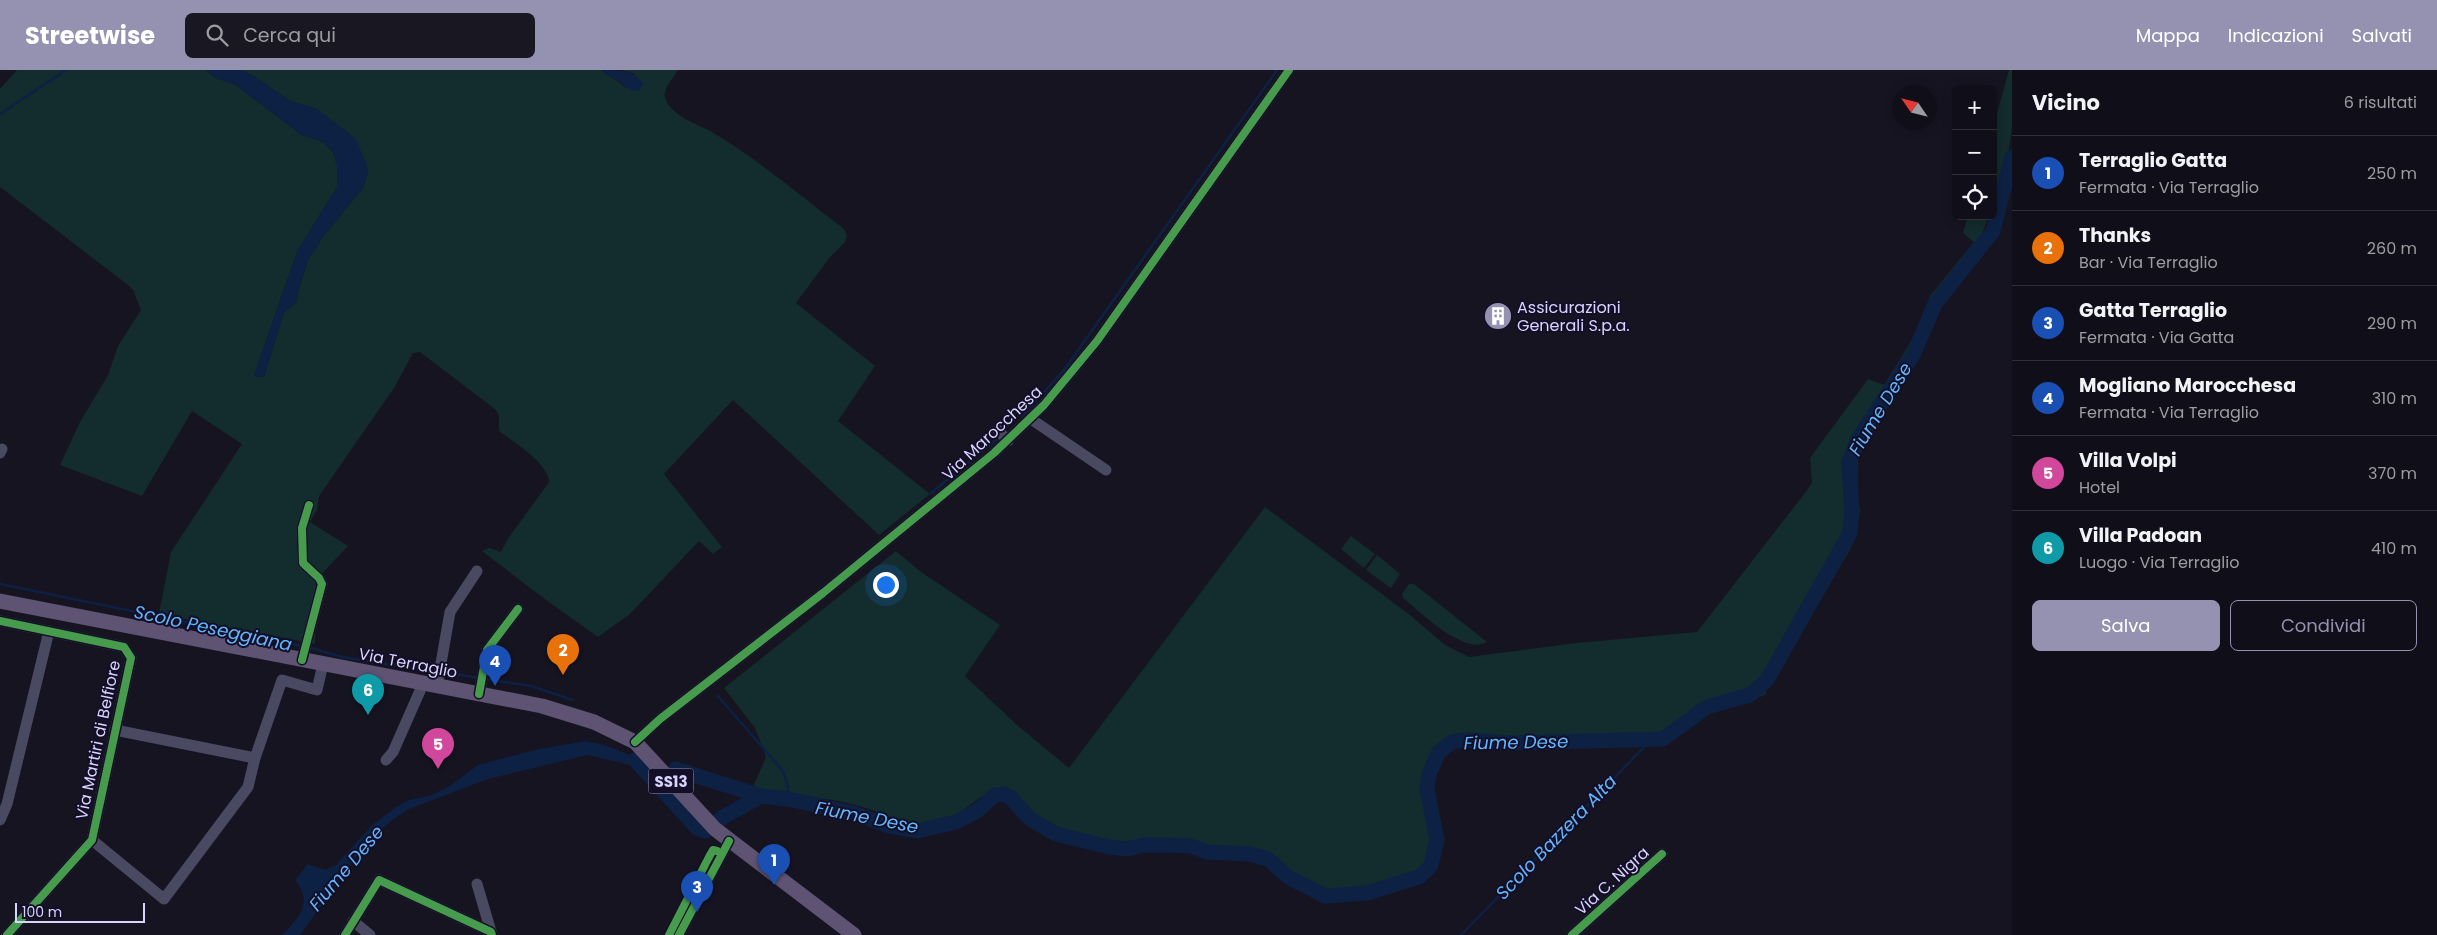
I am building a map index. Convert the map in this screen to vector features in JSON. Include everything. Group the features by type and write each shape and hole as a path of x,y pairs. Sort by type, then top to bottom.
{"main road":[{"name":"Via Terraglio","path":"0,602 305,651 322,668 481,684 609,728 635,742 711,825 729,841 854,935"}],"street":[{"name":"Via Marocchesa","path":"635,742 660,720 942,498 1031,419 1069,377 1097,341 1289,70"},
{"name":"Via Marocchesa","path":"1031,419 1106,470"},
{"path":"998,430 1008,441"},
{"path":"305,651 322,584 319,578 303,563 302,528 309,505"},
{"path":"386,760 393,752 435,678 450,612 477,571"},
{"path":"481,684 487,650 518,609"},
{"name":"Via Martiri di Belfiore","path":"0,621 124,647 131,658 92,840 7,935"},
{"path":"0,820 7,804 49,631"},
{"path":"115,730 255,758 282,680 317,690 322,668"},
{"name":"Via Martiri di Belfiore","path":"92,840 164,899 248,787 255,758"},
{"path":"679,935 729,841"},
{"name":"Via C. Nigra","path":"1580,933 1662,854"},
{"path":"345,935 379,880 491,933"},
{"path":"477,884 491,933"},
{"path":"353,921 370,935"}],"green space":[{"path":"17,70 205,70 216,78 236,85 302,135 323,142 333,152 337,165 337,187 297,252 254,376 264,377 284,312 296,303 308,260 324,235 363,188 368,171 361,152 317,109 290,101 255,77 241,70 601,70 627,88 635,74 621,70 678,70 665,92 666,100 674,111 746,154 844,229 847,236 845,242 830,257 796,303 875,366 838,421 930,494 879,535 733,400 664,474 722,547 713,554 699,541 630,614 598,637 482,551 489,548 501,552 507,540 549,482 547,475 530,454 499,431 499,416 496,410 420,352 413,353 394,388 319,496 317,510 310,522 348,546 316,580 315,644 159,614 171,552 242,444 192,411 142,496 60,465 80,422 108,375 118,346 141,310 133,290 128,285 0,187 0,89"},
{"path":"2009,70 2012,70 2012,128 2008,154 1997,190 1997,130 1997,114"},
{"path":"1967,220 1987,220 1978,243 1935,292 1920,323 1930,296 1974,242 1963,233"},
{"path":"1915,335 1904,364 1899,388 1868,433 1858,461 1857,492 1860,511 1852,546 1773,682 1767,680 1766,694 1759,698 1706,713 1661,744 1510,748 1458,745 1453,747 1440,758 1435,773 1434,790 1440,846 1437,863 1428,876 1403,890 1350,902 1319,899 1299,889 1263,865 1245,859 1199,852 1129,848 1057,829 1043,822 1017,795 1006,788 1000,788 987,793 961,812 946,820 919,823 899,820 860,806 835,801 796,795 762,793 717,781 677,764 685,764 753,787 766,757 755,728 724,688 896,551 921,572 1000,625 965,676 1017,725 1069,768 1265,507 1410,615 1445,645 1469,657 1577,643 1697,632 1808,489 1812,482 1810,458 1868,379 1884,385"},
{"path":"1351,536 1375,554 1364,568 1341,549"},
{"path":"1377,555 1400,574 1391,588 1366,570"},
{"path":"1409,584 1414,584 1487,642 1478,645 1467,643 1455,638 1431,622 1403,598 1402,594"}],"water":[{"path":"205,70 241,70 255,77 290,101 317,109 355,138 367,165 368,171 363,188 324,235 308,260 296,303 284,312 264,377 254,376 297,252 337,187 337,165 333,152 323,142 302,135 236,85 216,78"},
{"path":"601,70 631,73 640,79 643,84 640,90 633,91"},
{"path":"586,741 605,745 623,752 639,761 653,774 635,766 587,755 488,779 409,809 392,820 362,849 300,935 282,935 299,916 302,909 304,903 303,896 295,880 308,864 325,870 336,865 372,825 396,807 409,800 429,796 448,787 478,765 535,750"}],"waterway":[{"path":"0,114 66,70"},
{"path":"1022,416 1064,370 1277,70"},
{"name":"Fiume Dese","path":"675,769 761,796 788,799 853,813 889,826 918,831 956,822 977,811 995,795 1003,794 1010,797 1030,819 1056,834 1109,847 1128,849 1143,845 1191,846 1207,852 1250,854 1268,859 1288,877 1325,896 1367,893 1419,877 1431,866 1437,839 1427,789 1429,774 1439,752 1452,742 1462,740 1514,743 1663,739 1707,707 1750,695 1767,680 1850,533 1852,511 1849,462 1858,439 1913,355 1935,304 1993,231 2012,157"},
{"path":"930,494 997,439"},
{"name":"Scolo Peseggiana","path":"0,584 302,646"},
{"name":"Scolo Peseggiana","path":"308,647 342,657 437,672"},
{"name":"Scolo Peseggiana","path":"443,672 479,678"},
{"name":"Scolo Peseggiana","path":"485,679 531,686 573,700"},
{"name":"Scolo Peseggiana","path":"718,696 783,771 788,786 788,799"},
{"name":"Scolo Bazzera Alta","path":"1461,935 1651,740"},
{"name":"Fiume Dese","path":"635,760 697,828 705,831 723,817 761,796"}],"cycle path":[{"path":"635,742 660,719 823,593 994,453 1044,405 1097,341 1289,70"},
{"path":"302,660 322,584 319,578 303,563 302,528 309,505"},
{"path":"479,694 487,650 518,609"},
{"path":"0,621 124,647 131,658 92,840 7,935"},
{"path":"679,935 729,841"},
{"path":"669,935 713,850 717,851"},
{"path":"1572,935 1662,854"},
{"path":"345,935 379,880 491,932 492,935"}],"place":[{"name":"Assicurazioni Generali S.p.a.","path":"1498,316"},
{"name":"Thanks","path":"563,675"},
{"name":"Mogliano Marocchesa","path":"495,686"},
{"name":"Villa Padoan","path":"368,715"},
{"name":"Villa Volpi","path":"438,769"},
{"name":"Terraglio Gatta","path":"774,885"},
{"name":"Gatta Terraglio","path":"697,912"}]}
